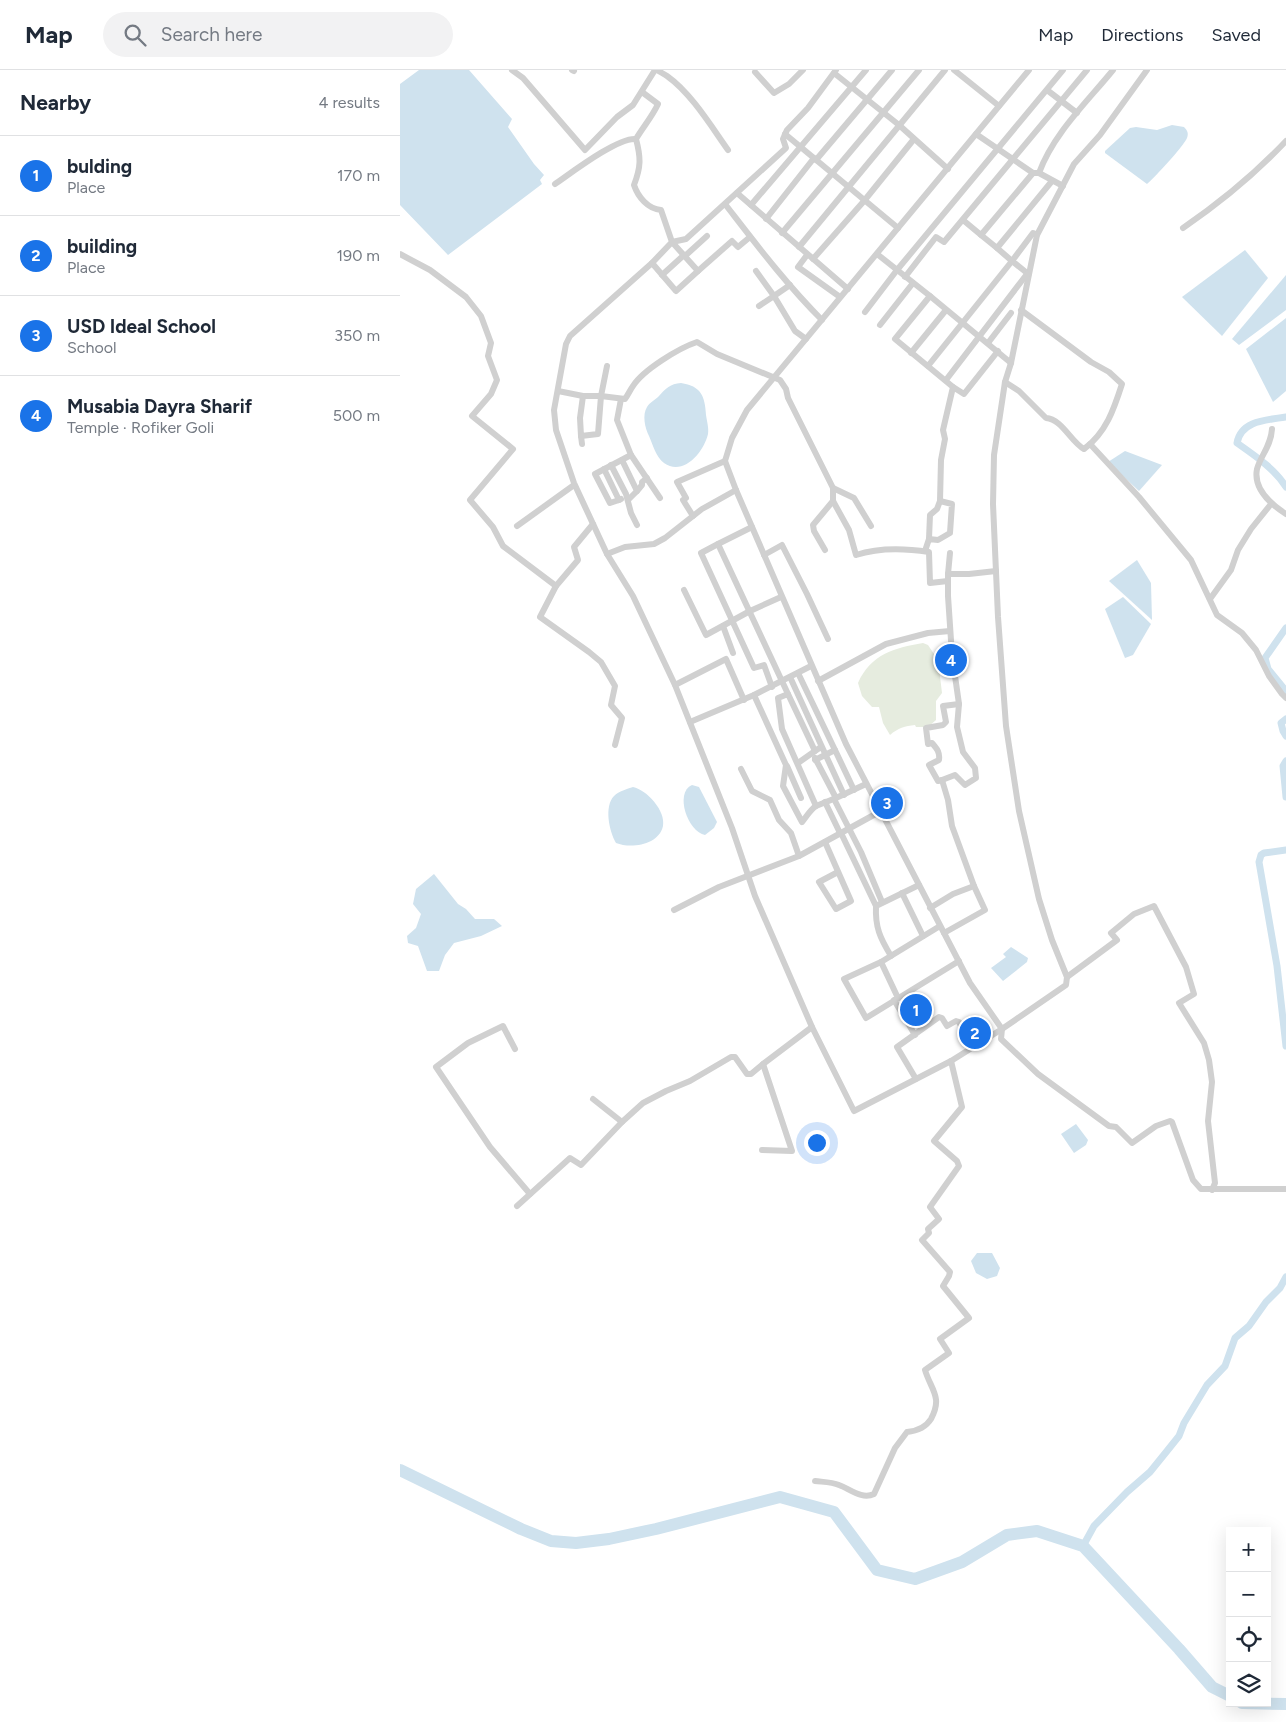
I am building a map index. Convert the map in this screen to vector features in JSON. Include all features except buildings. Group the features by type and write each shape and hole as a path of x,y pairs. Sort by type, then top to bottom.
{"street":[{"path":"517,71 585,150 633,106 656,70 677,84 694,103 728,150"},
{"path":"755,72 774,93 789,84 803,70"},
{"path":"751,206 866,70"},
{"path":"766,219 892,70"},
{"path":"782,233 919,70"},
{"path":"799,247 945,70"},
{"path":"954,70 999,106"},
{"path":"1029,70 747,410 732,438 726,461 736,490 781,597 846,744 970,983 1002,1029 1001,1039 1038,1074 1109,1126 1116,1128 1132,1143 1156,1126 1172,1122 1193,1180 1201,1189 1286,1189"},
{"path":"865,312 897,270 1064,70"},
{"path":"905,277 936,237 944,242 1086,70"},
{"path":"981,234 1036,173 1054,142 1113,70"},
{"path":"948,168 835,71 813,102 785,134 783,139 786,148 686,239 672,242 652,264 570,336 566,344 554,410 556,430 574,485 607,554 633,596 675,685 732,828 748,876 812,1027 854,1111 951,1061 1066,985 1067,977 1052,940 1039,899 1019,811 1006,726 993,504 994,455 1005,382 1011,363 1037,235 1074,164 1100,136 1147,70"},
{"path":"1047,90 1078,113"},
{"path":"642,92 658,104 636,139 640,155 640,170 634,185 647,204 653,209 661,210 672,242 698,271"},
{"path":"785,134 898,228"},
{"path":"976,134 1012,160 1063,186"},
{"path":"554,184 610,148 630,138 636,139"},
{"path":"813,260 914,139"},
{"path":"1183,228 1245,182 1286,141"},
{"path":"996,248 1052,182"},
{"path":"736,193 848,289"},
{"path":"725,204 790,285 822,320"},
{"path":"962,220 1028,274"},
{"path":"928,366 1033,233 1037,235"},
{"path":"662,275 707,236"},
{"path":"652,264 676,291 732,241 738,247 750,237"},
{"path":"400,254 430,270 466,297 481,316 491,343 488,356 497,380 491,394 472,416 513,450 470,500 493,526 504,546 556,586"},
{"path":"877,254 1011,363"},
{"path":"807,255 798,267 840,297"},
{"path":"756,271 795,330 806,339"},
{"path":"946,380 1028,274"},
{"path":"880,325 912,283"},
{"path":"759,306 790,285"},
{"path":"930,296 895,339 953,387 964,394 998,351"},
{"path":"912,352 946,310"},
{"path":"1005,382 1024,396 1046,418 1052,419 1057,423 1083,449 1103,430 1112,414 1122,384 1109,372 1091,362 1021,310"},
{"path":"988,343 1011,313"},
{"path":"558,391 583,396 626,398 633,384 646,373 684,346 697,342 717,354 780,380 833,488 833,501 848,530 856,555 869,551 908,548 928,552 930,583 969,574 996,571"},
{"path":"581,436 598,434 601,396 608,366"},
{"path":"925,551 929,539 930,515 937,509 940,501 941,460 945,439 943,430 953,387"},
{"path":"582,444 580,418 583,396"},
{"path":"621,399 617,420 631,455 660,498"},
{"path":"1272,428 1272,439 1257,470 1260,486 1271,504 1286,514"},
{"path":"1090,444 1139,497 1191,560 1217,615 1242,633 1256,650 1269,676 1286,698"},
{"path":"631,455 595,474 610,504 627,498 637,491 642,482 647,478"},
{"path":"622,460 637,491"},
{"path":"693,516 683,500 686,498 677,482 726,461"},
{"path":"611,465 637,524"},
{"path":"604,469 619,500"},
{"path":"517,526 574,485"},
{"path":"833,488 854,498 870,526"},
{"path":"607,554 625,547 654,544 665,538 702,509 736,490"},
{"path":"825,550 814,531 813,525 833,501"},
{"path":"929,539 938,540 950,533 952,504 940,501"},
{"path":"1210,599 1231,570 1238,550 1251,529 1271,504"},
{"path":"593,524 574,547 578,560 556,586 540,617 601,662 615,686 610,705 622,718 615,745"},
{"path":"752,527 701,553 754,668 764,665 772,687"},
{"path":"718,544 788,694 818,749 824,754 844,795"},
{"path":"764,555 782,545 828,639"},
{"path":"950,553 948,578 950,631 959,704 957,727 963,752 975,768 976,778 965,785 955,775 938,781 929,765 939,760 940,755 932,743 928,744 926,728 943,725 946,722 943,706 959,704"},
{"path":"684,590 707,638 731,621 781,597"},
{"path":"724,626 733,653"},
{"path":"818,681 886,644 928,633 950,631"},
{"path":"675,685 726,659 744,700"},
{"path":"690,722 744,700 811,666"},
{"path":"798,673 854,790"},
{"path":"790,678 818,749 815,760 850,828 879,904 875,918 879,935 891,956"},
{"path":"788,694 778,698 782,729 816,806"},
{"path":"754,695 801,798"},
{"path":"798,763 818,749"},
{"path":"815,760 824,754 836,750"},
{"path":"786,765 783,786 802,822 816,806 866,784"},
{"path":"741,769 752,791 770,800 779,820 791,833 799,856"},
{"path":"942,780 948,800 952,826 985,910 944,933"},
{"path":"825,802 879,904"},
{"path":"674,910 719,887 799,856 881,811"},
{"path":"824,842 838,872 851,901 836,909 819,882 838,872"},
{"path":"879,904 919,885"},
{"path":"930,908 953,894 974,886"},
{"path":"902,893 923,936"},
{"path":"1067,977 1117,940 1111,933 1134,914 1154,906 1186,967 1194,994 1179,1002 1204,1043 1209,1060 1212,1082 1208,1121 1215,1183 1212,1190"},
{"path":"940,926 881,962 844,979 866,1018 959,960"},
{"path":"881,962 896,999 915,1034"},
{"path":"916,1079 896,1048 940,1017 948,1026 956,1021 959,1022 972,1047"},
{"path":"515,1049 503,1026 468,1043 436,1067 490,1147 530,1194"},
{"path":"517,1206 570,1158 581,1165 622,1122 644,1104 666,1090 690,1081 731,1056 735,1056 746,1074 751,1074 812,1027"},
{"path":"815,1482 840,1485 864,1496 874,1494 899,1443 907,1432 917,1431 929,1423 937,1407 925,1370 949,1353 940,1339 969,1318 943,1286 950,1272 922,1240 929,1233 928,1230 939,1219 930,1207 959,1166 957,1161 934,1141 962,1107 951,1061"},
{"path":"762,1150 792,1151 763,1064"},
{"path":"593,1099 622,1122"}],"shaded area":[{"path":"923,643 928,645 938,660 942,693 936,701 936,720 928,727 908,726 890,735 883,723 879,707 872,707 862,696 858,683 870,665 884,654 902,647"}],"water":[{"path":"419,70 469,70 512,119 508,127 544,175 540,180 542,184 448,255 400,205 400,84"},
{"path":"1172,125 1184,127 1188,135 1187,138 1175,155 1147,184 1105,153 1130,128 1157,130"},
{"path":"1245,250 1268,278 1222,336 1182,297"},
{"path":"1286,275 1286,310 1239,345 1232,339"},
{"path":"1286,318 1286,391 1273,402 1246,349"},
{"path":"688,384 701,393 708,434 702,448 692,461 678,467 671,467 664,463 657,454 646,429 645,410 648,405 671,385"},
{"path":"1125,451 1162,465 1139,491 1108,462"},
{"path":"1137,560 1151,583 1152,620 1109,581"},
{"path":"1123,597 1151,624 1133,655 1125,658 1105,609"},
{"path":"692,785 699,787 717,822 714,828 705,835 693,827 685,812 684,796 687,789"},
{"path":"633,787 644,792 659,808 662,814 663,826 656,838 644,844 629,846 616,843 611,832 608,812 611,800 616,794"},
{"path":"434,874 458,904 466,909 475,919 494,919 502,926 481,936 454,943 445,955 439,971 427,971 418,946 408,943 407,936 416,928 421,914 413,904 416,889"},
{"path":"1011,947 1028,958 1027,962 1003,981 991,968 1006,957 1003,954"},
{"path":"1076,1124 1088,1140 1086,1145 1074,1153 1061,1134"},
{"path":"977,1253 992,1253 1000,1268 997,1276 987,1279 976,1273 971,1261"}],"waterway":[{"path":"1286,417 1264,420 1250,425 1240,435 1237,443 1270,468 1286,487"},
{"path":"1286,628 1265,658 1268,669 1286,691"},
{"path":"1286,719 1281,723 1286,736"},
{"path":"1286,761 1283,766 1286,797"},
{"path":"1286,850 1264,853 1261,855 1259,862 1277,966 1286,1046"},
{"path":"1083,1546 1094,1526 1127,1492 1150,1472 1179,1436 1184,1423 1207,1385 1225,1366 1235,1338 1249,1326 1266,1302 1280,1288 1286,1277"},
{"path":"400,1470 521,1529 551,1541 576,1543 609,1539 656,1529 780,1497 834,1512 877,1570 915,1579 962,1562 1007,1535 1037,1531 1083,1546 1212,1687 1226,1694"},
{"path":"1271,1704 1286,1704"}],"place":[{"name":"Musabia Dayra Sharif","path":"951,660"},
{"name":"USD Ideal School","path":"887,803"},
{"name":"bulding","path":"916,1010"},
{"name":"building","path":"975,1033"}]}
